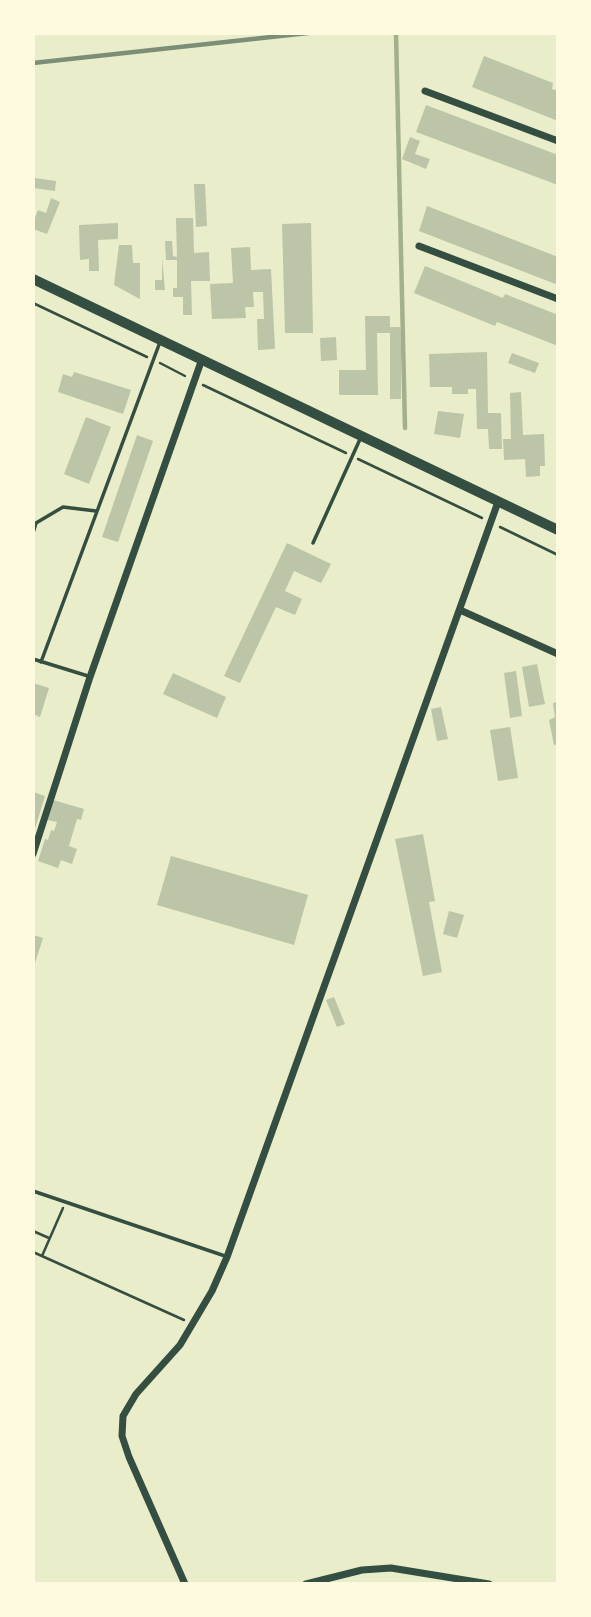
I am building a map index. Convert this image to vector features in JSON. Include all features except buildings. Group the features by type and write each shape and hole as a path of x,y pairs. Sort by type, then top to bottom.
{"main road":[{"path":"33,279 558,530"}],"street":[{"path":"425,91 558,141"},
{"path":"419,246 558,299"},
{"path":"33,854 90,677 202,359"},
{"path":"185,1584 122,1436 123,1416 136,1394 180,1345 227,1257 498,502"},
{"path":"460,610 558,654"},
{"path":"306,1584 362,1570 391,1567 489,1584"}],"lane":[{"path":"41,662 160,340"},
{"path":"313,543 362,435"},
{"path":"33,533 36,523 63,507 96,511"},
{"path":"33,659 90,677"},
{"path":"33,1191 227,1257"}],"path":[{"path":"33,303 558,555"},
{"path":"41,1256 65,1202"},
{"path":"33,1231 50,1238"},
{"path":"33,1252 193,1325"}],"waterway":[{"path":"396,33 405,428"}],"railway":[{"path":"33,63 308,33"}]}
